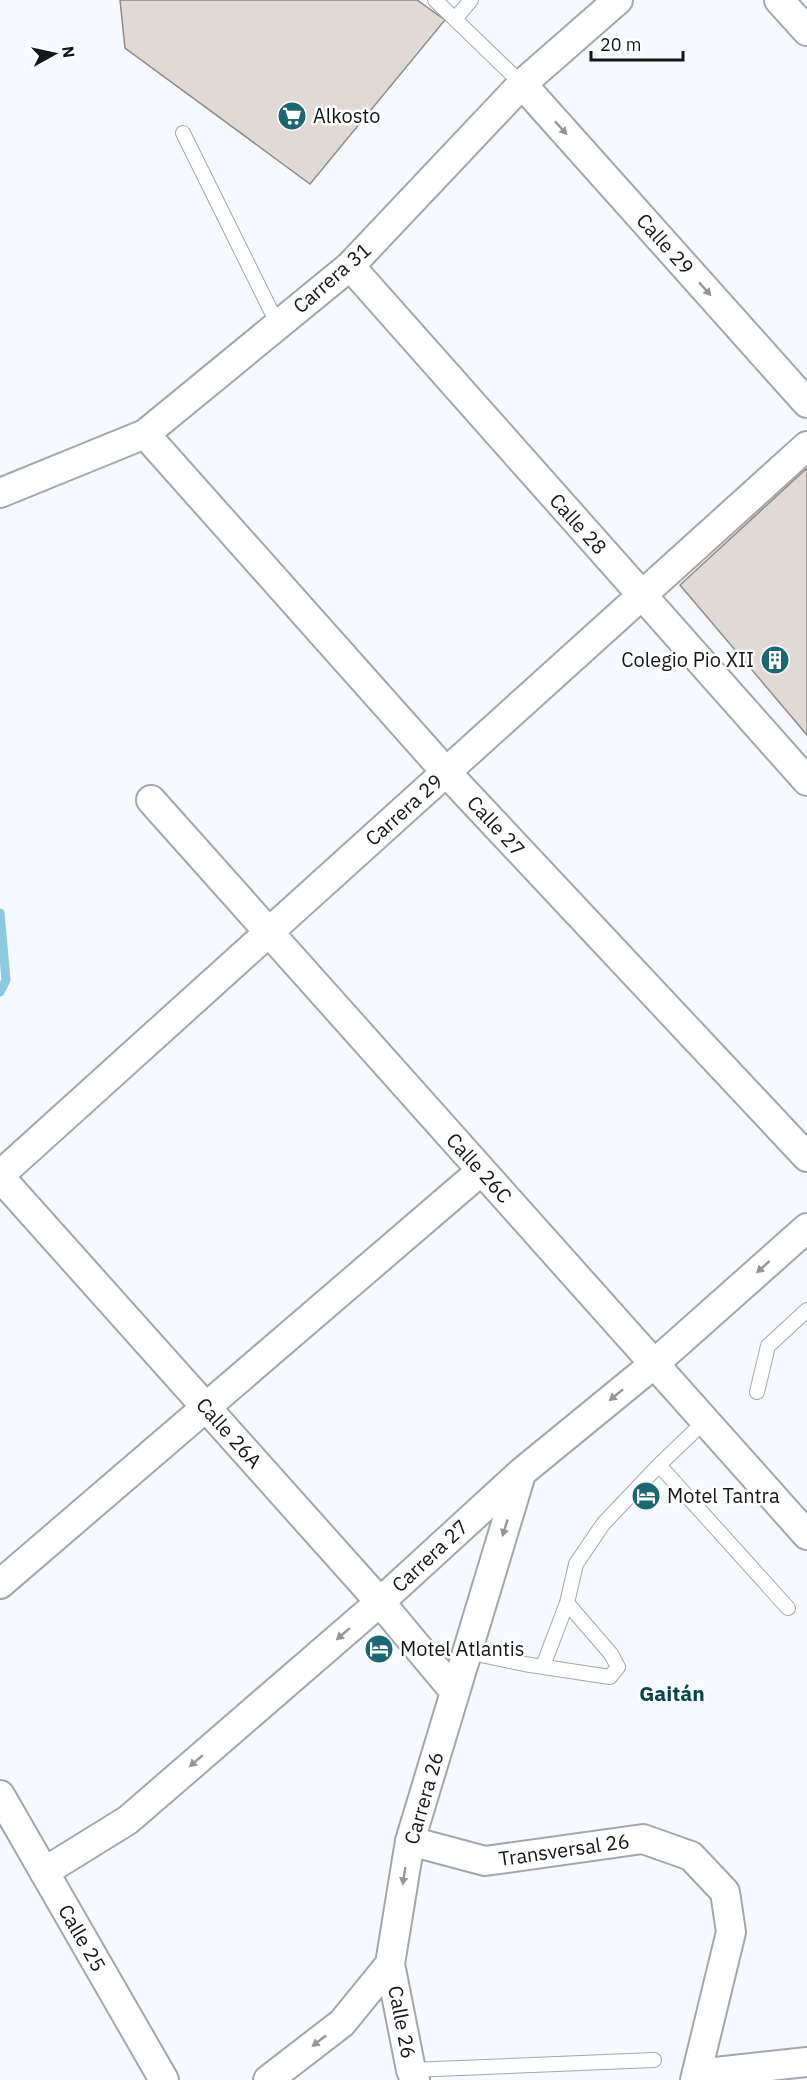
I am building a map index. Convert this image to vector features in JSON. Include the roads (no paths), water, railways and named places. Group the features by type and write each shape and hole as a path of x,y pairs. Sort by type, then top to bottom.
{"street":[{"name":"Carrera 31","path":"0,493 145,434 350,266 522,84 618,0"},
{"path":"779,0 807,31"},
{"name":"Calle 29","path":"522,84 807,403"},
{"name":"Calle 28","path":"350,266 807,781"},
{"name":"Calle 27","path":"145,434 446,772 807,1157"},
{"name":"Carrera 29","path":"0,1176 807,446"},
{"name":"Calle 26C","path":"151,800 807,1535"},
{"path":"0,1584 481,1171"},
{"name":"Calle 26A","path":"0,1176 380,1602 455,1692"},
{"name":"Carrera 27","path":"44,1872 128,1820 380,1602 522,1472 654,1364 807,1228"},
{"name":"Carrera 26","path":"270,2080 342,2023 390,1964 410,1841 522,1472"},
{"name":"Calle 25","path":"0,1795 164,2080"},
{"name":"Transversal 26","path":"410,1841 485,1861 643,1839 691,1856 725,1892 730,1932 696,2077"},
{"name":"Calle 26","path":"390,1964 413,2075"},
{"path":"696,2077 807,2062"}],"lane":[{"path":"435,0 522,84"},
{"path":"455,19 471,0"},
{"path":"183,133 278,325"},
{"path":"757,1392 768,1346 807,1310"},
{"path":"543,1666 567,1603 576,1564 603,1524 705,1421"},
{"path":"659,1465 788,1608"},
{"path":"467,1652 524,1664 610,1677 618,1667 611,1654 567,1603"},
{"path":"413,2075 654,2060"}],"waterway":[{"path":"0,913 6,980 0,992"}],"place":[{"name":"Alkosto","path":"292,116"},
{"name":"Colegio Pio XII","path":"775,660"},
{"name":"Motel Tantra","path":"646,1496"},
{"name":"Motel Atlantis","path":"379,1649"}],"district":[{"name":"Gaitán","path":"672,1694"}]}
